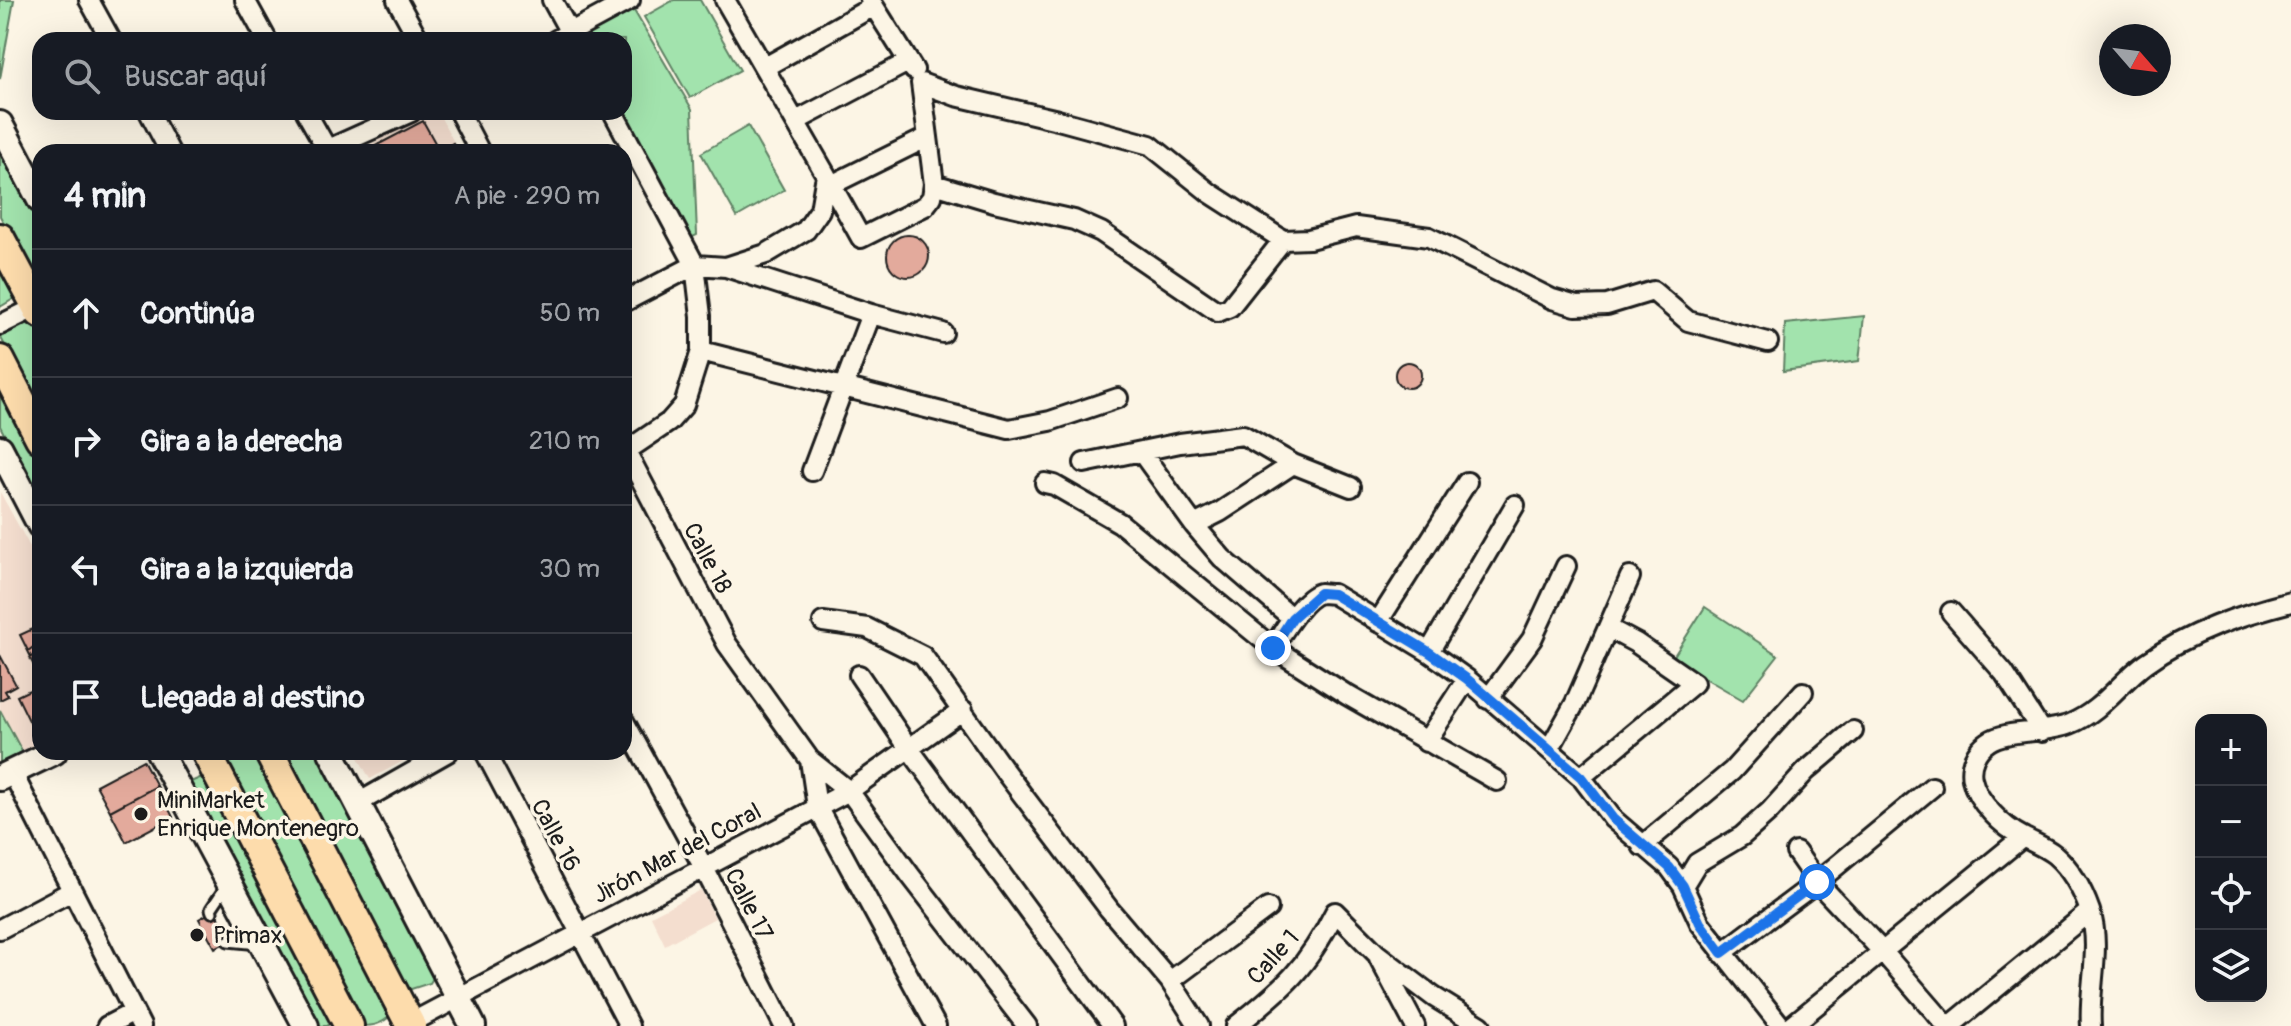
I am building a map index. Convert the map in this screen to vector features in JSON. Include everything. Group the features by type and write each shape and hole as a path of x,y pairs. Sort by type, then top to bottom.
{"main road":[{"path":"0,124 32,185"},
{"path":"0,238 32,295"},
{"path":"0,360 32,422"},
{"path":"0,448 32,510"},
{"path":"6,775 37,760"},
{"path":"163,760 306,1026"},
{"path":"210,760 349,1026"},
{"path":"273,760 408,1025"},
{"path":"335,760 473,1026"}],"street":[{"path":"89,0 107,32"},
{"path":"245,0 263,32"},
{"path":"397,0 415,32"},
{"path":"552,0 565,32"},
{"path":"577,32 630,0"},
{"path":"725,0 861,238 925,206 932,197 934,184 921,83 872,3 765,67"},
{"path":"796,121 908,62"},
{"path":"921,83 956,96 1150,145 1210,193 1283,240 1309,239 1356,227 1429,237 1552,299 1576,306 1607,305 1653,291 1688,321 1768,342"},
{"path":"153,120 166,144"},
{"path":"310,120 321,144"},
{"path":"340,144 393,120"},
{"path":"463,120 476,144"},
{"name":"Calle 18","path":"617,120 630,144"},
{"path":"726,267 766,254 806,230 820,210 829,180 928,137"},
{"name":"Calle 18","path":"632,147 695,265 701,316 701,351 684,405 678,414 632,446"},
{"path":"934,184 994,202 1074,220 1101,232 1218,312 1230,307 1283,240"},
{"path":"632,298 695,265 726,267 871,314 943,333"},
{"path":"0,325 32,311"},
{"path":"812,471 871,314"},
{"path":"701,351 1009,429 1050,421 1118,398"},
{"path":"1084,463 1180,443 1243,435 1293,464 1351,487"},
{"path":"1142,453 1222,558 1292,618"},
{"name":"Calle 18","path":"632,464 727,644 810,760 817,807 936,1026"},
{"path":"1194,525 1220,512 1293,464"},
{"path":"1378,622 1467,482"},
{"path":"1045,483 1054,485 1120,523 1273,648 1426,742 1497,781"},
{"path":"1429,652 1515,505"},
{"path":"1488,699 1532,639 1566,566"},
{"path":"1550,748 1575,703 1630,577"},
{"path":"1273,648 1292,618 1320,593 1333,594 1429,652 1467,679 1550,748 1581,777 1613,819 1669,867 1683,886 1700,923 1777,1024 1883,952 2023,837"},
{"path":"2091,1026 2089,1000 2095,946 2090,911 2062,862 2045,847 2023,837 2002,822 1982,799 1973,782 1972,766 1978,751 1997,737 2042,732 2071,724 2096,709 2144,665 2168,649 2221,623 2291,602"},
{"path":"1951,612 2004,673 2042,732"},
{"path":"823,622 867,628 923,656 1006,773 1170,981 1199,1026"},
{"path":"1581,777 1694,683 1636,643 1608,628"},
{"path":"859,675 908,747 1113,1026"},
{"path":"1426,742 1467,679"},
{"path":"1642,846 1732,771 1803,692"},
{"name":"Jirón Mar del Coral","path":"408,1025 849,791 963,710"},
{"path":"1683,886 1697,863 1742,836 1770,811 1806,771 1853,731"},
{"name":"Calle 17","path":"632,736 704,868 784,1026"},
{"path":"358,803 434,760"},
{"name":"Calle 16","path":"489,760 629,1026"},
{"path":"810,760 849,791 1027,1026"},
{"path":"6,775 72,891 138,1019 107,1026"},
{"path":"1722,953 1817,882 1932,787"},
{"path":"1796,852 1817,882 1949,1026 2090,911"},
{"path":"0,929 72,891"},
{"path":"1170,981 1268,908"},
{"name":"Calle 1","path":"1236,1026 1284,988 1317,949 1335,912 1377,954"},
{"path":"1377,954 1415,1026"},
{"path":"1377,954 1434,997 1481,1026"}],"lane":[{"path":"212,912 229,882"},
{"path":"228,941 262,944"}],"shaded area":[{"path":"415,120 442,120 455,144 371,144"},
{"path":"0,492 32,550 32,750 24,755 0,710"},
{"path":"359,760 405,760 370,779"},
{"path":"701,890 715,918 665,945 651,916"}],"green space":[{"path":"0,0 14,0 0,79"},
{"path":"674,0 700,0 740,70 690,98 644,17"},
{"path":"633,9 692,109 697,235 689,239 623,120 632,120 632,32 585,32"},
{"path":"748,126 784,190 737,217 701,153"},
{"path":"0,146 32,205 31,274 0,216"},
{"path":"0,257 19,291 15,298 0,307"},
{"path":"28,316 32,320 32,398 1,338 1,331"},
{"path":"1864,316 1859,361 1783,371 1785,324"},
{"path":"0,381 32,443 32,488 0,426"},
{"path":"1705,607 1778,655 1743,700 1672,659"},
{"path":"0,710 24,755 0,767"},
{"path":"220,760 267,760 391,1015 374,1025 361,1026"},
{"path":"289,760 322,760 435,975 430,983 405,991"},
{"path":"202,777 331,1023 327,1026 312,1026 186,784"}],"building":[{"path":"423,121 436,144 379,144"},
{"path":"908,235 923,241 929,256 923,271 908,277 893,271 887,256 893,241"},
{"path":"1408,362 1417,366 1421,375 1417,384 1408,388 1399,384 1395,375 1399,366"},
{"path":"32,629 32,648 28,651 20,635"},
{"path":"0,655 16,685 5,691 8,696 0,700"},
{"path":"32,689 32,727 17,696"},
{"path":"143,760 157,786 110,811 96,785"},
{"name":"MiniMarket Enrique Montenegro","path":"157,786 173,817 126,842 110,811"},
{"path":"215,910 231,940 215,948 199,919"}],"place":[{"name":"MiniMarket Enrique Montenegro","path":"141,814"},
{"name":"Primax","path":"197,935"}],"route":[{"path":"1273,648 1292,618 1320,593 1333,594 1429,652 1467,679 1550,748 1581,777 1613,819 1669,867 1683,886 1700,923 1722,953 1817,882"}]}
